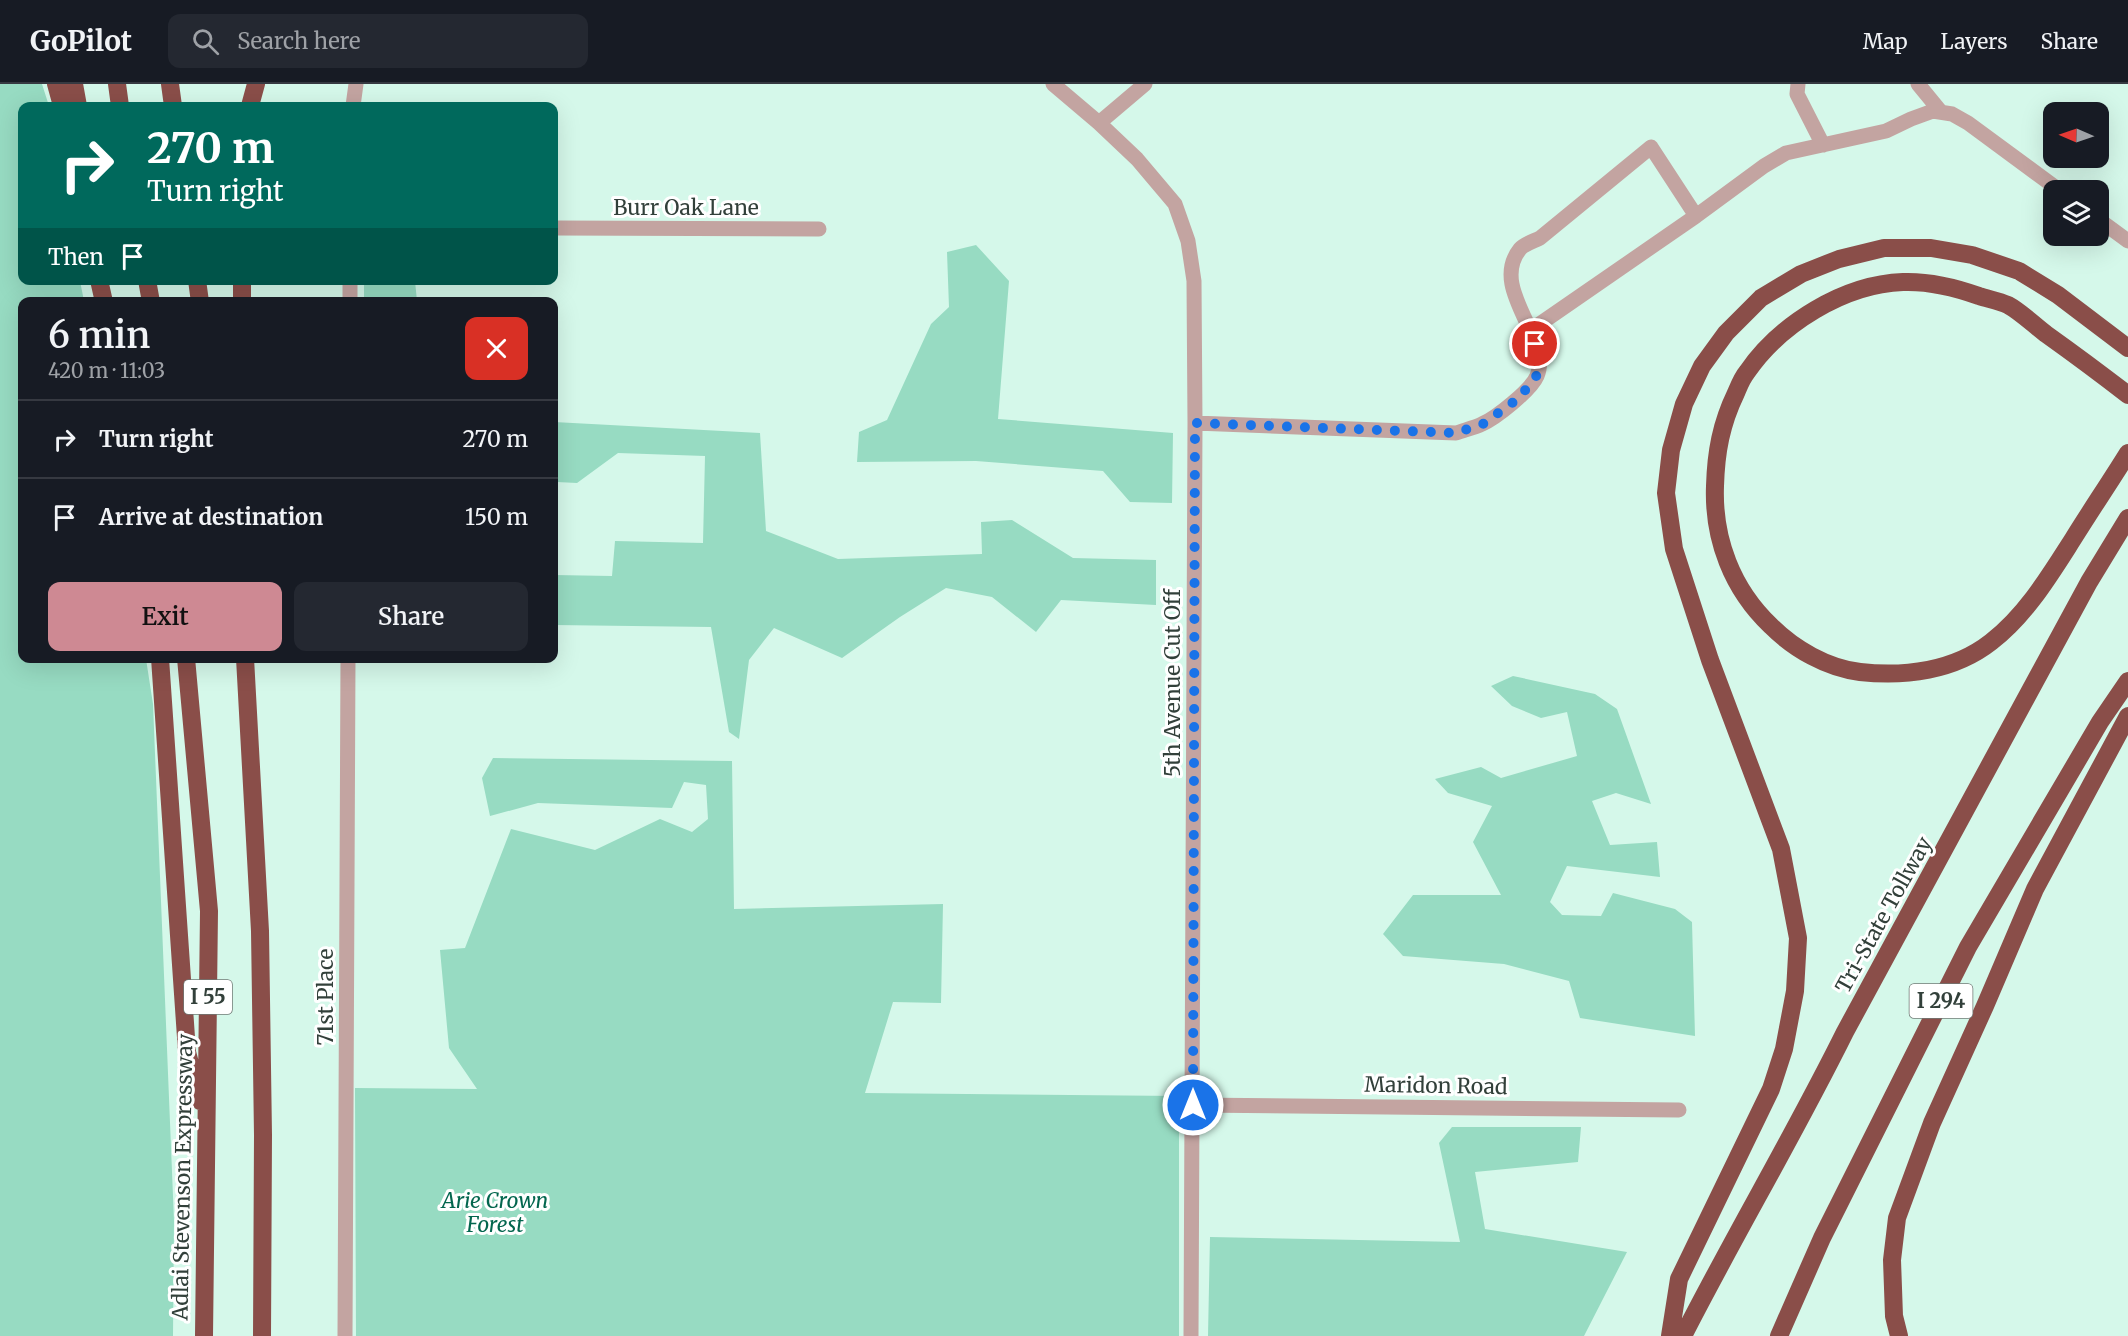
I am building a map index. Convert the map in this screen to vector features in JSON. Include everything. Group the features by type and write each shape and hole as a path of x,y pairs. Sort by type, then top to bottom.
{"highway":[{"path":"56,84 61,102"},
{"path":"74,84 77,102"},
{"path":"117,84 119,102"},
{"path":"170,84 172,102"},
{"path":"251,102 256,84"},
{"path":"1670,1336 1679,1279 1771,1089 1781,1059 1795,991 1798,938 1781,849 1714,670 1674,549 1666,493 1671,450 1684,404 1702,366 1726,333 1761,298 1801,274 1839,259 1884,248 1931,248 1972,255 2019,271 2058,295 2128,348"},
{"path":"2128,395 2008,305 1941,284 1902,282 1863,288 1828,302 1793,324 1764,351 1746,373 1725,417 1716,455 1715,501 1720,541 1728,566 1739,588 1757,613 1784,639 1813,657 1848,670 1887,675 1920,672 1944,666 1967,656 1990,642 2015,619 2058,563 2128,453"},
{"name":"Tri-State Tollway","path":"1683,1336 1725,1254 1812,1099 1845,1032 2089,582 2128,518"},
{"path":"160,663 187,1052 206,1124"},
{"name":"Adlai Stevenson Expressway","path":"186,663 209,911 204,1336"},
{"name":"I 55","path":"245,663 260,942 263,1135 262,1336"},
{"name":"I 294","path":"1779,1336 1822,1238 1968,947 2100,722 2128,681"},
{"path":"1899,1336 1894,1316 1892,1260 1897,1218 1932,1123 1985,1006 2034,889 2128,716"}],"street":[{"path":"354,102 356,84"},
{"name":"5th Avenue Cut Off","path":"1053,84 1137,159 1175,204 1188,241 1194,281 1191,1336"},
{"path":"1099,123 1145,84"},
{"path":"1798,84 1797,94 1823,145"},
{"path":"1918,84 1941,112"},
{"path":"1531,330 1764,166 1786,153 1886,131 1911,118 1934,111 1952,114 1968,123 2045,180"},
{"path":"1195,423 1456,433 1483,424 1519,398 1537,375 1539,358 1531,330 1513,292 1511,267 1521,247 1540,238 1652,147 1696,216"},
{"path":"2109,227 2128,241"},
{"name":"Burr Oak Lane","path":"558,228 819,229"},
{"name":"71st Place","path":"345,1336 348,663"},
{"name":"Maridon Road","path":"1193,1105 1678,1110"}],"green space":[{"path":"0,84 42,84 48,102 18,102 18,285 81,285 83,297 18,297 18,663 147,663 153,704 174,1221 173,1336 0,1336"},
{"path":"976,245 1009,281 998,419 1173,433 1172,503 1130,502 1103,471 976,461 857,462 859,432 887,420 931,324 949,307 947,252"},
{"path":"364,285 415,285 417,297 364,297"},
{"path":"558,422 760,433 766,531 838,559 982,554 981,522 1012,520 1073,558 1156,560 1156,605 1061,600 1036,632 992,597 946,588 842,658 774,628 749,660 739,739 729,732 711,627 558,625 558,575 612,576 615,541 703,543 705,456 618,453 577,483 558,482"},
{"path":"1513,676 1595,694 1617,709 1651,804 1616,793 1592,801 1610,845 1657,842 1660,877 1567,866 1550,902 1562,915 1601,916 1613,893 1675,909 1692,922 1695,1036 1580,1018 1569,981 1504,964 1403,956 1383,934 1413,895 1501,895 1473,842 1492,806 1448,793 1435,779 1481,767 1501,778 1577,756 1567,712 1541,718 1512,706 1491,686"},
{"name":"Arie Crown Forest","path":"493,758 732,761 734,909 943,904 941,1003 893,1002 865,1093 1179,1096 1179,1336 356,1336 355,1088 477,1089 449,1048 440,950 465,948 511,829 595,850 660,819 692,832 708,819 706,785 684,782 672,808 538,803 490,816 482,778"},
{"path":"1452,1127 1581,1127 1578,1162 1475,1172 1485,1229 1627,1252 1584,1336 1208,1336 1210,1237 1460,1242 1439,1143"}],"route":[{"path":"1193,1105 1195,423 1456,433 1483,424 1519,398 1537,375 1539,358 1535,344"}]}
